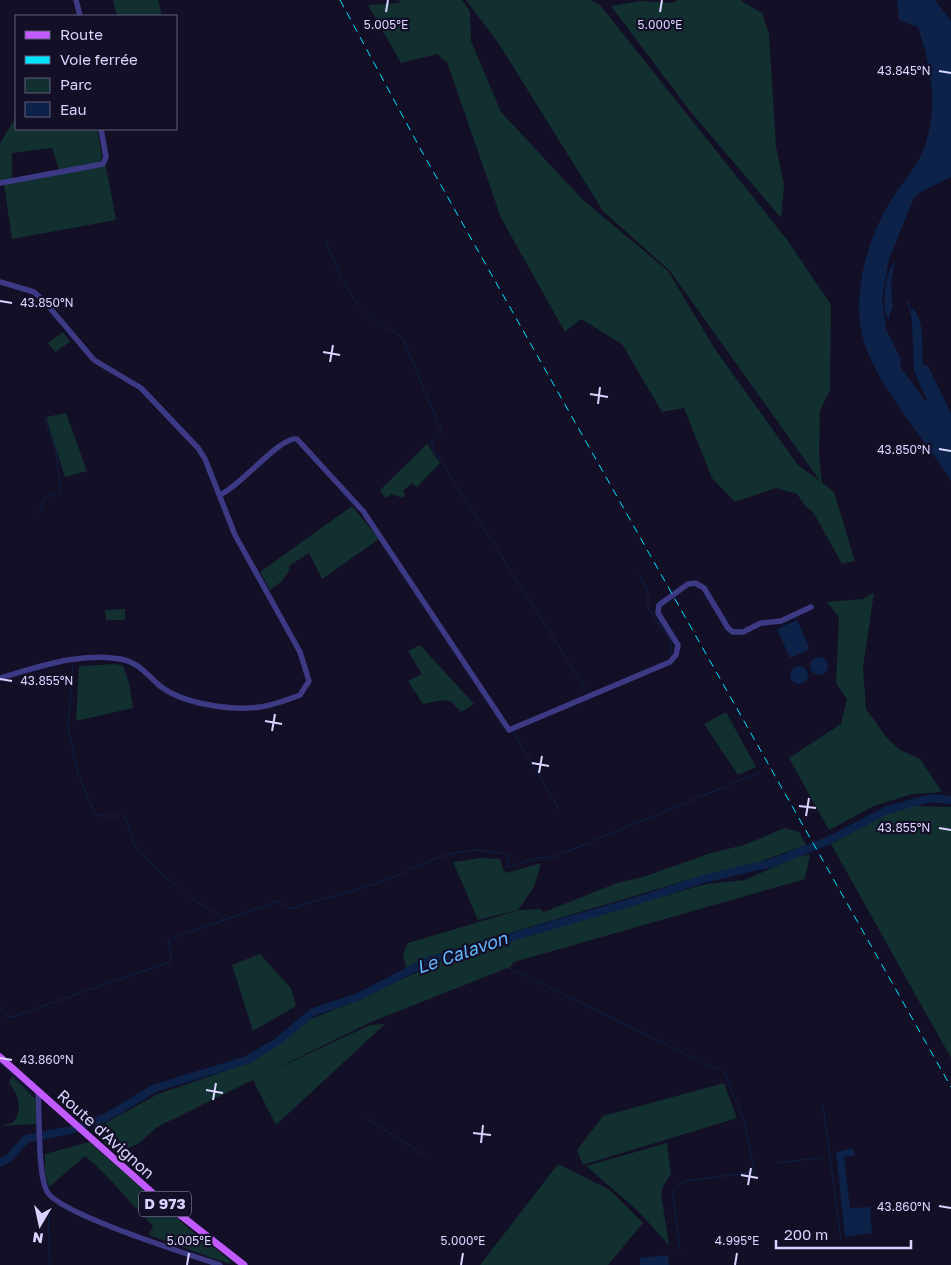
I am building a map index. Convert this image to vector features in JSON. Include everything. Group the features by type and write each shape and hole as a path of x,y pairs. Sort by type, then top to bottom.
{"main road":[{"name":"Route d'Avignon","path":"0,1057 184,1220 243,1265"}],"street":[{"path":"76,0 80,15"},
{"path":"0,183 102,164 106,157 101,130"},
{"path":"0,282 34,292 59,316 94,360 129,380 150,396 179,430 198,448 206,459 244,553 300,652 309,682 300,695 261,707 244,708 194,701 174,695 134,663 110,658 64,659 0,678"},
{"path":"220,495 236,486 285,442 297,439 363,511 509,730 670,662 676,655 678,644 658,613 659,605 688,584 695,583 704,588 728,628 733,632 743,632 761,623 781,621 811,607"},
{"path":"38,1091 42,1176 48,1194 67,1209 220,1265"}],"green space":[{"path":"113,0 158,0 162,15 117,15"},
{"path":"398,0 462,0 470,11 471,41 501,112 582,199 668,271 715,349 798,465 820,481 670,271 603,211 499,44 466,0 590,0 600,5 788,241 831,305 830,390 820,411 819,456 822,483 834,492 855,561 842,564 813,512 806,507 797,494 776,488 735,502 712,478 684,408 662,412 622,344 581,319 565,332 501,218 447,62 437,54 401,63 368,5 401,3"},
{"path":"678,0 740,0 762,13 769,34 776,147 784,185 781,218 690,111 611,6 640,1 672,3"},
{"path":"15,112 15,130 97,130 102,156 100,162 59,170 52,148 12,153 12,178 0,181 0,143 14,120"},
{"path":"106,166 116,220 12,239 4,184"},
{"path":"63,332 70,342 55,352 48,343"},
{"path":"66,413 87,471 65,477 46,417"},
{"path":"427,444 440,463 417,487 412,483 403,491 405,494 402,498 392,494 385,498 380,490"},
{"path":"352,506 379,539 322,579 309,553 289,566 290,569 282,581 270,590 260,572"},
{"path":"874,593 863,667 866,709 887,738 900,750 920,759 942,792 912,794 874,806 829,830 789,758 841,724 847,699 836,683 839,617 827,602 863,599"},
{"path":"125,609 125,620 106,620 105,610"},
{"path":"420,645 474,704 461,712 452,702 443,700 423,704 408,681 422,674 408,651"},
{"path":"116,664 123,666 129,683 133,708 76,721 79,666"},
{"path":"726,712 756,767 738,775 704,724"},
{"path":"912,806 951,807 951,1058 831,844 879,817"},
{"path":"785,828 799,832 806,845 759,862 708,874 426,958 406,969 403,954 408,943 519,910 539,909 544,912 617,883 643,877 711,853 744,845"},
{"path":"810,855 805,879 514,962 510,967 371,1022 265,1074 370,1025 385,1024 276,1125 253,1080 157,1127 138,1144 116,1153 91,1131 158,1094 246,1064 261,1056 308,1020 349,1004 452,956 706,884 745,880 798,856"},
{"path":"480,858 500,859 506,873 541,863 534,887 518,910 478,920 453,862"},
{"path":"260,954 291,988 296,1006 253,1031 232,965"},
{"path":"12,1076 36,1100 37,1124 1,1126 14,1122 17,1117 19,1102 9,1083"},
{"path":"724,1083 737,1118 583,1165 577,1150 603,1116"},
{"path":"89,1142 192,1231 231,1261 229,1264 149,1235 153,1226 85,1156 49,1187 45,1173 45,1154"},
{"path":"667,1143 671,1174 661,1193 669,1245 638,1211 586,1166"},
{"path":"558,1164 610,1190 643,1223 608,1265 480,1265"}],"water":[{"path":"897,0 935,0 951,21 951,177 921,192 914,198 889,259 882,297 886,329 900,357 901,368 926,402 927,400 914,371 912,320 907,302 909,301 910,311 913,309 920,321 923,365 928,366 951,413 951,481 901,410 877,371 862,335 859,317 861,280 870,244 886,209 921,156 927,139 932,110 929,69 918,27 899,20"},
{"path":"895,261 891,285 893,308 889,320 886,314 884,299 886,282"},
{"path":"797,620 810,649 790,658 777,629"},
{"path":"819,657 826,659 828,666 826,673 819,675 812,673 810,666 812,659"},
{"path":"795,666 803,666 808,671 806,682 795,684 790,679 790,671"},
{"path":"853,1148 855,1155 844,1157 850,1208 870,1207 872,1233 845,1237 836,1152"},
{"path":"668,1255 669,1265 640,1265 640,1258"}],"waterway":[{"path":"326,241 345,284 358,304 374,320 403,339 442,432 432,441 432,447 589,694"},
{"path":"38,515 45,498 61,492 56,451 45,419"},
{"path":"639,574 648,592 648,608 671,641 671,656"},
{"path":"73,664 68,728 78,774 94,812 98,816 125,816 134,845 161,873 188,896 226,920"},
{"path":"512,730 559,809"},
{"path":"0,1006 8,1017 14,1016 170,962 171,955 168,940 278,901 291,909 362,888 454,853 489,851 508,855 508,867 536,858 554,857 758,773"},
{"name":"Le Calavon","path":"0,1163 10,1157 26,1139 71,1130 107,1117 155,1088 247,1060 277,1042 313,1012 358,997 428,961 633,902 707,878 772,863 830,840 887,810 931,798 951,800"},
{"path":"509,968 725,1073 744,1121 755,1172 685,1181 675,1186 673,1194 680,1251"},
{"path":"0,1063 34,1095"},
{"path":"823,1106 841,1239"},
{"path":"363,1116 426,1156"},
{"path":"777,1163 821,1158"},
{"path":"48,1208 50,1265"}],"railway":[{"path":"340,0 421,150 951,1087"}]}
